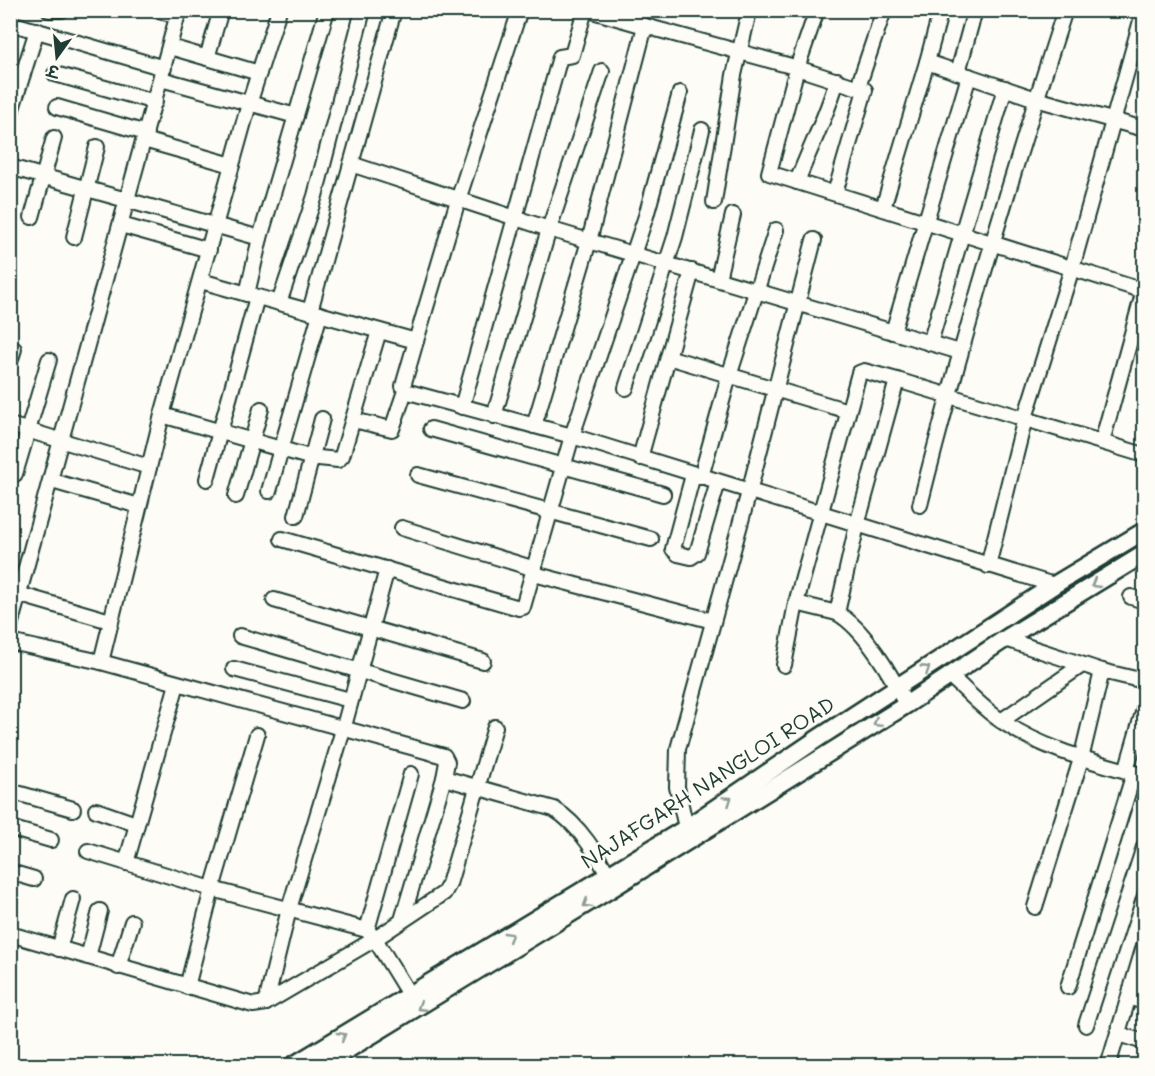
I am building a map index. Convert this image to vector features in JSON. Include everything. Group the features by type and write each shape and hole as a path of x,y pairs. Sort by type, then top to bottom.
{"main road":[{"name":"NAJAFGARH NANGLOI ROAD","path":"321,1065 611,881 897,687 1054,585 1144,531"},
{"name":"NAJAFGARH NANGLOI ROAD","path":"292,1065 611,881 906,705 1005,639 1144,554"}],"street":[{"path":"49,10 62,10"},
{"path":"10,626 21,595 179,13 156,10"},
{"path":"207,58 221,10"},
{"path":"101,662 162,415 249,104 279,10"},
{"path":"207,479 252,296 260,237 327,10"},
{"path":"279,303 315,196 363,10"},
{"path":"269,491 282,449 351,164 394,10"},
{"path":"353,420 392,429 405,391 403,386 458,200 520,10"},
{"path":"462,406 560,57 572,55 585,10"},
{"path":"589,10 858,87 865,93 835,193"},
{"path":"817,10 797,68 768,171 1144,290 1102,442"},
{"path":"858,87 884,10"},
{"path":"883,208 941,10"},
{"path":"893,332 926,221 963,74 975,10"},
{"path":"920,505 948,394 991,242 1065,10"},
{"path":"988,566 1025,418 1072,268 1144,10"},
{"path":"714,202 748,16"},
{"path":"10,23 37,30 249,104 296,116"},
{"path":"534,426 590,241 645,26"},
{"path":"10,116 37,30"},
{"path":"170,47 259,73"},
{"path":"927,62 1036,99 1144,129"},
{"path":"494,416 549,229 602,71"},
{"path":"56,74 154,102"},
{"path":"797,182 809,150 825,120 837,80"},
{"path":"930,343 1005,88"},
{"path":"282,539 519,608 526,604 572,436 633,254 680,93"},
{"path":"57,107 232,165"},
{"path":"626,388 675,237 702,130"},
{"path":"32,217 54,138"},
{"path":"74,237 97,147"},
{"path":"351,164 549,229 960,352"},
{"path":"10,167 260,237"},
{"path":"718,279 733,215"},
{"path":"121,225 209,250"},
{"path":"718,482 697,553 691,557 678,554 673,549 776,230"},
{"path":"686,828 677,787 677,758 799,304 814,240"},
{"path":"640,458 692,271"},
{"path":"201,281 416,341"},
{"path":"162,415 312,458 338,460 342,456 379,331"},
{"path":"668,357 848,411"},
{"path":"15,474 49,360"},
{"path":"784,665 796,603 859,373 864,371 948,394 1144,454"},
{"path":"837,613 857,525 897,380"},
{"path":"405,391 572,436 820,515 1054,585"},
{"path":"236,496 261,409"},
{"path":"296,516 322,419"},
{"path":"10,425 149,467"},
{"path":"431,429 663,494"},
{"path":"418,475 651,539"},
{"path":"52,481 140,506"},
{"path":"402,528 535,572 713,621"},
{"path":"266,1003 289,909 343,730 358,668 387,569"},
{"path":"21,595 110,621"},
{"path":"274,600 483,661"},
{"path":"796,603 837,613 855,627 897,687 906,705"},
{"path":"240,636 358,668 463,701"},
{"path":"1005,639 1082,665 1144,681"},
{"path":"10,642 101,662 444,756 447,762 444,778 402,920"},
{"path":"1000,721 1082,665"},
{"path":"234,669 350,700"},
{"path":"1035,907 1081,759 1102,671"},
{"path":"951,677 1000,721 1044,745 1081,759 1135,773"},
{"path":"126,862 177,684"},
{"path":"1068,987 1135,773 1144,709"},
{"path":"10,934 253,1005 266,1003 371,934 402,920 438,898 449,884 495,727"},
{"path":"188,987 212,889 257,735"},
{"path":"371,934 411,774"},
{"path":"444,778 554,809 564,815 585,840 611,881"},
{"path":"10,791 73,809"},
{"path":"96,810 136,824"},
{"path":"10,828 51,840"},
{"path":"1086,1025 1144,847"},
{"path":"88,851 371,934 410,996"},
{"path":"10,872 34,879"},
{"path":"58,948 73,899"},
{"path":"88,957 100,911"},
{"path":"118,967 132,922"},
{"path":"1108,1065 1143,955"},
{"path":"1129,997 1144,1002"},
{"path":"1118,1034 1144,1042"}]}
